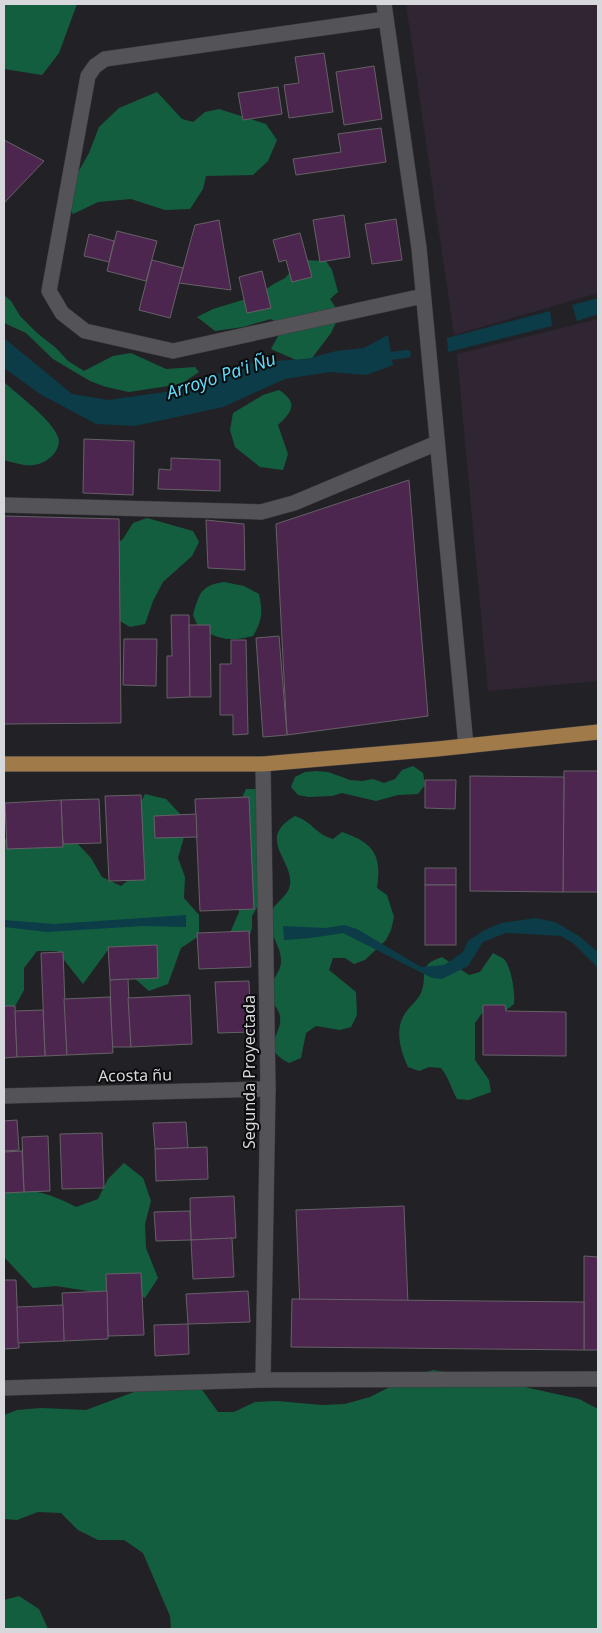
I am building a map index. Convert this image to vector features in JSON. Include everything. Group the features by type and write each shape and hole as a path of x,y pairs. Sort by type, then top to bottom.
{"main road":[{"path":"4,764 263,764 598,732"}],"street":[{"path":"384,4 419,248 466,746"},
{"path":"386,20 105,59 95,66 88,76 49,291 62,313 85,331 174,351 423,296"},
{"path":"4,505 261,512 294,503 438,443"},
{"name":"Segunda Proyectada","path":"263,764 268,1089 263,1380"},
{"name":"Acosta ñu","path":"4,1096 268,1089"},
{"path":"4,1388 263,1380 598,1379"}],"shaded area":[{"path":"406,4 598,4 598,293 454,335"},
{"path":"598,319 598,681 488,691 457,354"}],"green space":[{"path":"4,4 77,4 59,53 42,75 4,69"},
{"path":"157,92 182,119 193,122 205,112 219,109 266,124 277,140 268,161 253,175 206,176 203,189 190,209 165,210 131,199 98,202 73,214 66,204 76,176 89,153 99,127 119,108"},
{"path":"301,260 326,261 332,270 338,292 330,299 340,314 331,333 312,358 296,360 271,349 283,327 271,319 243,327 215,331 197,317 213,309 259,295 285,278"},
{"path":"4,295 11,301 20,316 37,333 56,348 68,361 84,371 113,356 131,353 166,369 195,367 199,372 181,384 129,392 90,381 53,359 26,333 4,323"},
{"path":"4,382 49,423 58,437 58,445 53,455 39,464 28,465 4,460"},
{"path":"279,390 291,403 290,412 278,425 288,454 283,470 260,467 235,447 230,430 233,413 263,395"},
{"path":"147,518 193,531 199,542 192,556 163,582 153,601 145,624 130,627 120,621 111,548 123,539 133,523"},
{"path":"224,582 244,586 259,594 261,616 253,636 231,639 213,635 199,629 193,615 199,596 210,585"},
{"path":"413,766 423,773 425,785 418,794 398,795 376,801 342,793 332,796 309,797 298,795 291,787 295,777 305,772 328,772 350,780 362,781 373,779 384,783 395,779 402,770"},
{"path":"246,789 257,789 264,896 252,916 252,928 248,941 230,933 239,912 241,800"},
{"path":"145,794 166,799 181,815 184,837 178,858 185,877 184,898 199,915 199,936 181,948 168,984 149,991 133,977 110,947 83,984 57,951 37,951 24,968 24,990 13,1010 4,1007 4,838 16,846 55,837 76,842 91,858 102,877 121,886 138,873 136,812"},
{"path":"295,816 306,821 327,837 333,839 342,832 353,836 368,846 377,859 377,888 387,895 394,917 386,940 365,960 354,964 345,958 333,958 329,970 356,992 357,1015 351,1027 340,1030 316,1026 306,1033 301,1058 289,1063 275,1052 273,1046 280,1023 280,1016 270,998 269,992 271,984 280,968 281,960 279,949 270,928 270,916 271,911 289,890 290,885 290,876 279,850 278,833 283,825"},
{"path":"493,953 504,959 507,963 511,974 514,1004 505,1011 482,1013 475,1023 475,1060 489,1080 491,1092 469,1100 457,1099 441,1068 429,1067 419,1071 408,1067 401,1046 400,1025 402,1018 421,993 424,972 428,964 442,957 469,975 480,972"},
{"path":"124,1163 143,1178 151,1201 145,1224 146,1248 158,1278 145,1298 124,1289 101,1293 56,1286 33,1288 4,1257 4,1193 22,1190 32,1191 59,1199 76,1207 98,1199 108,1179"},
{"path":"433,1370 507,1381 579,1399 598,1409 598,1629 171,1629 170,1616 143,1553 124,1540 98,1540 78,1530 61,1513 38,1512 17,1520 4,1519 4,1415 17,1410 41,1408 86,1410 134,1392 154,1380 198,1384 218,1412 234,1412 255,1402 276,1401 322,1405 345,1404 370,1397 411,1376"},
{"path":"19,1596 39,1609 48,1629 4,1629 4,1600"}],"water":[{"path":"598,298 598,314 577,321 572,305"},
{"path":"550,311 552,326 448,352 447,338"},
{"path":"388,335 393,365 366,375 330,372 285,379 223,407 135,426 96,424 40,394 4,368 4,338 72,394 108,400 179,390 227,370 253,362 307,359 336,351 364,348"},
{"path":"186,915 186,927 142,926 47,932 4,927 4,920 54,924"},
{"path":"535,918 555,922 579,936 598,952 598,968 573,943 561,936 506,933 483,942 468,966 442,979 432,978 343,933 284,940 283,926 326,928 344,925 357,929 421,967 444,965 463,952 468,941 483,931 501,923"}],"building":[{"path":"324,53 333,112 289,118 284,85 299,83 295,57"},
{"path":"374,66 382,119 344,125 336,72"},
{"path":"278,87 282,114 243,120 238,93"},
{"path":"381,128 386,162 296,175 293,159 341,152 338,134"},
{"path":"4,140 44,161 4,203"},
{"path":"344,215 350,257 320,262 313,220"},
{"path":"396,219 402,260 372,264 365,224"},
{"path":"219,220 231,290 179,283 195,225"},
{"path":"117,231 157,241 146,281 107,271"},
{"path":"300,233 312,277 292,282 286,260 279,262 273,240"},
{"path":"89,234 114,241 109,262 84,256"},
{"path":"152,260 183,268 170,318 139,310"},
{"path":"262,271 271,308 247,313 239,277"},
{"path":"84,439 134,441 133,495 83,493"},
{"path":"171,458 220,460 220,491 158,489 159,469 171,470"},
{"path":"409,480 428,716 287,735 276,524"},
{"path":"4,516 119,519 121,723 4,724"},
{"path":"206,520 244,524 245,570 208,568"},
{"path":"171,615 189,615 190,697 167,698 167,656 172,656"},
{"path":"189,625 210,625 211,697 190,697"},
{"path":"279,636 287,735 263,737 256,638"},
{"path":"124,639 157,639 156,686 123,685"},
{"path":"231,640 246,640 248,734 233,735 233,715 220,715 220,664 231,664"},
{"path":"564,771 598,771 598,892 563,892"},
{"path":"470,776 564,777 563,892 470,891"},
{"path":"425,780 456,780 455,809 425,808"},
{"path":"141,795 145,880 109,881 105,796"},
{"path":"249,797 254,909 200,911 195,799"},
{"path":"99,799 101,843 63,844 61,800"},
{"path":"61,800 63,847 7,849 5,803"},
{"path":"196,814 197,837 155,838 154,816"},
{"path":"425,868 456,868 456,885 425,885"},
{"path":"425,885 456,885 456,945 425,945"},
{"path":"249,931 251,967 199,969 197,933"},
{"path":"157,945 158,978 110,980 108,947"},
{"path":"63,952 67,1055 45,1056 41,953"},
{"path":"128,979 131,1047 112,1047 110,980"},
{"path":"249,981 251,1032 218,1033 215,982"},
{"path":"190,995 192,1044 131,1047 128,998"},
{"path":"110,997 113,1053 67,1055 64,999"},
{"path":"483,1005 505,1005 506,1011 566,1012 566,1056 483,1055"},
{"path":"4,1006 15,1006 17,1057 4,1058"},
{"path":"43,1010 45,1056 17,1057 15,1011"},
{"path":"17,1120 19,1150 4,1151 4,1121"},
{"path":"186,1122 188,1148 155,1149 153,1123"},
{"path":"102,1133 104,1188 62,1189 60,1134"},
{"path":"48,1136 50,1191 24,1192 22,1137"},
{"path":"207,1147 208,1179 156,1181 155,1149"},
{"path":"22,1151 24,1192 4,1193 4,1152"},
{"path":"234,1196 236,1238 191,1240 190,1198"},
{"path":"404,1206 408,1304 300,1308 296,1210"},
{"path":"190,1211 191,1240 156,1241 154,1212"},
{"path":"232,1238 234,1277 193,1279 191,1240"},
{"path":"584,1256 598,1257 598,1350 584,1350"},
{"path":"141,1273 144,1335 108,1336 106,1274"},
{"path":"4,1280 16,1280 19,1348 4,1349"},
{"path":"107,1291 108,1339 64,1341 62,1293"},
{"path":"248,1291 250,1322 188,1324 186,1294"},
{"path":"292,1299 584,1302 584,1350 291,1347"},
{"path":"63,1305 64,1341 18,1343 17,1307"},
{"path":"188,1324 189,1354 155,1356 154,1325"}],"waterway":[{"name":"Arroyo Pa'i Ñu","path":"382,357 407,354"}]}
